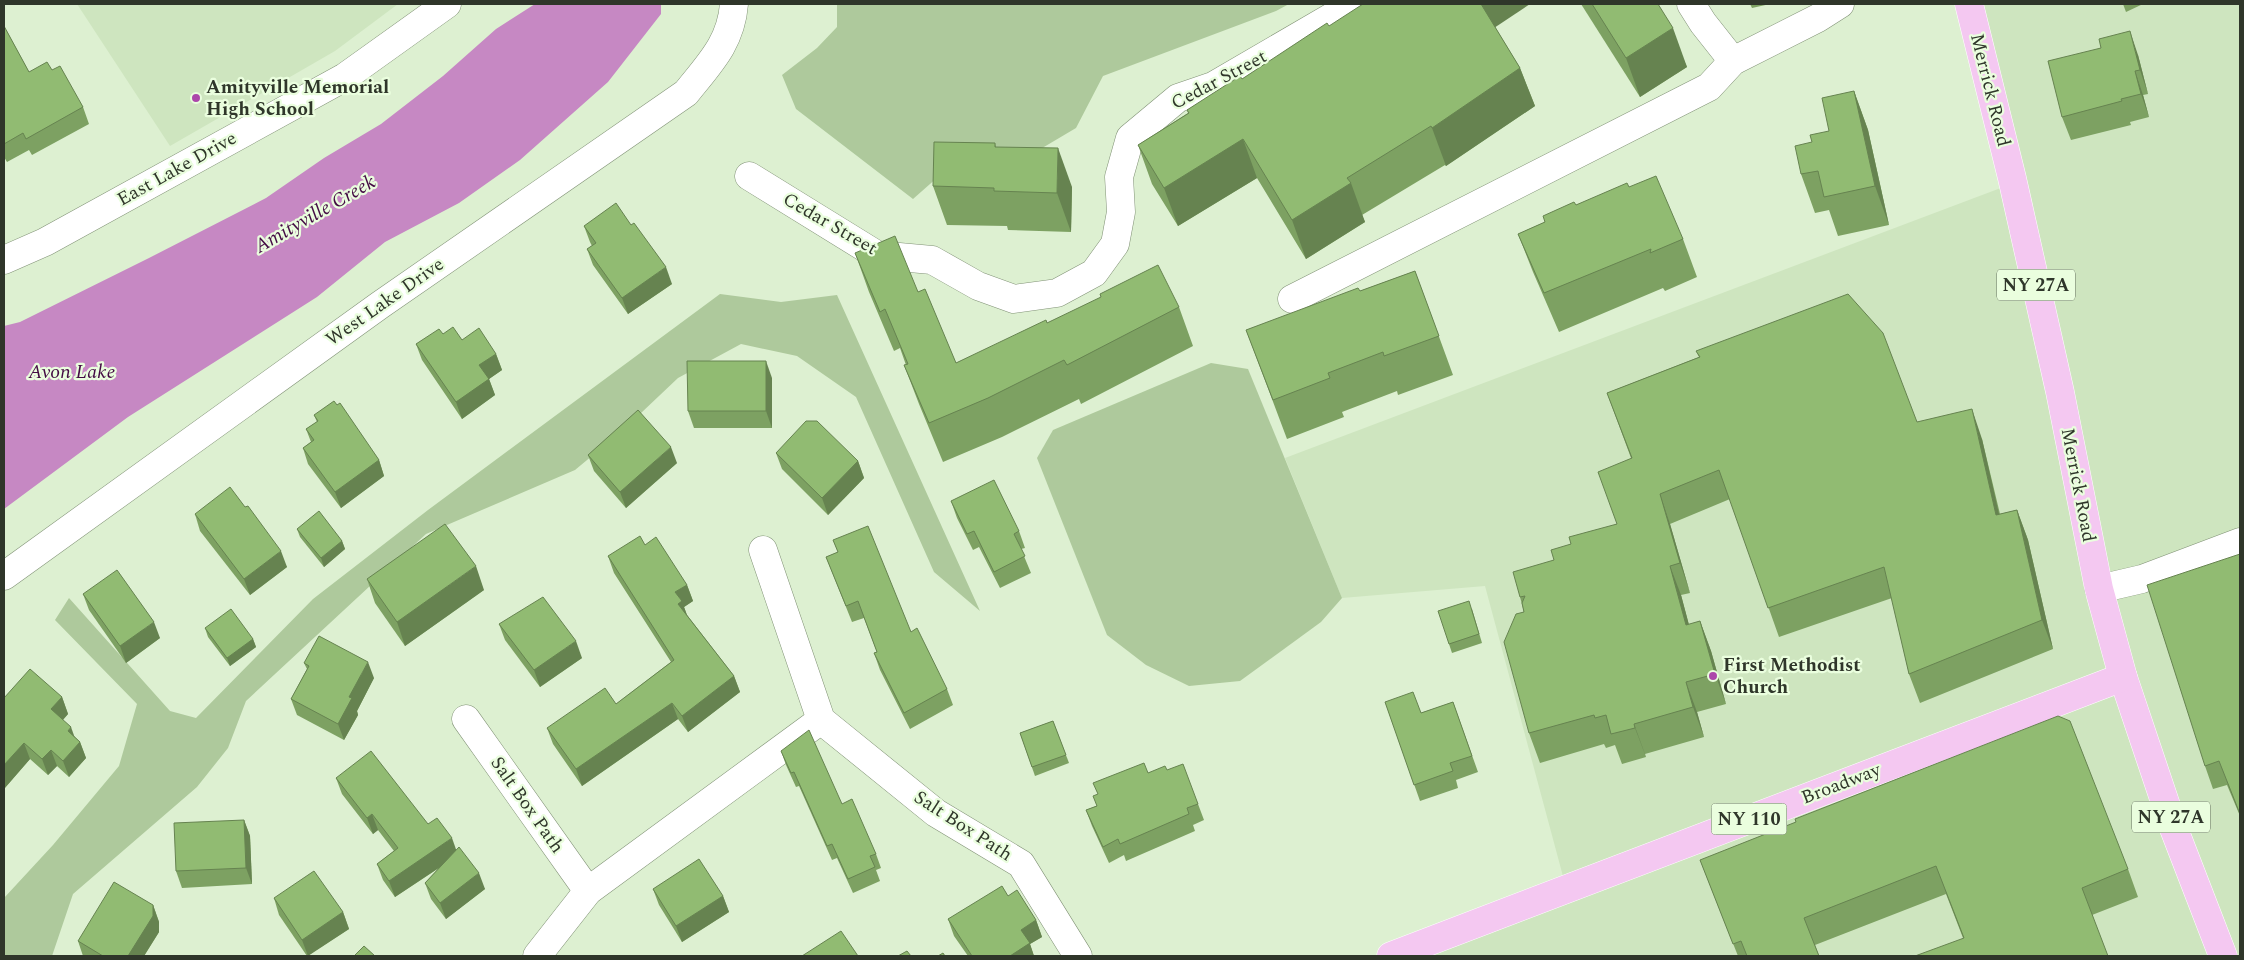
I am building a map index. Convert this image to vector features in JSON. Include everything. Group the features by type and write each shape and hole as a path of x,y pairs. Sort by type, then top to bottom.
{"main road":[{"name":"Merrick Road","path":"1968,4 2012,178 2066,420 2099,589 2123,677 2174,828 2223,956"},
{"name":"Broadway","path":"1391,956 2123,677"}],"street":[{"name":"East Lake Drive","path":"4,260 45,242 344,77 446,4"},
{"name":"West Lake Drive","path":"4,576 372,311 686,93 724,45 734,4"},
{"name":"Cedar Street","path":"749,176 877,255 932,260 978,286 1014,299 1057,293 1094,274 1115,244 1121,212 1119,177 1130,138 1178,98 1213,86 1354,4"},
{"path":"1691,4 1703,23 1734,61"},
{"path":"1292,299 1708,88 1734,61 1818,18 1840,4"},
{"path":"2099,589 2142,580 2240,542"},
{"path":"537,956 588,891 821,720 763,550"},
{"name":"Salt Box Path","path":"466,719 588,891"},
{"name":"Salt Box Path","path":"821,720 936,813 1022,864 1078,956"}],"shaded area":[{"name":"Amityville Memorial High School","path":"77,4 398,4 335,51 170,146"},
{"path":"837,4 1289,4 1276,11 1103,76 1076,128 1022,160 947,169 913,199 796,109 782,75 817,48 837,27"},
{"path":"1961,4 2240,4 2240,956 1424,956 1564,880 1485,586 1342,598 1285,458 2006,186"},
{"path":"720,294 781,302 837,295 980,611 934,572 856,397 797,356 741,344 678,378 622,431 575,470 426,534 246,701 228,748 197,787 73,894 52,956 4,956 4,898 53,845 119,766 137,704 55,620 69,598 170,711 196,718 313,599 428,510"},
{"path":"1211,363 1248,369 1342,598 1321,622 1240,681 1189,686 1146,665 1107,635 1037,458 1053,430"}],"water":[{"name":"Avon Lake","path":"535,4 661,4 661,14 608,82 520,160 459,203 385,242 317,297 128,417 4,509 4,326 20,322 266,198 324,158 381,124 443,76 496,29"}],"building":[{"path":"1363,4 1481,4 1520,68 1432,128 1431,126 1347,178 1351,183 1292,220 1243,139 1164,188 1138,145 1189,113 1187,110 1240,76 1242,79 1327,23 1329,26"},
{"path":"1592,4 1658,4 1673,28 1626,58"},
{"path":"4,26 29,72 47,62 52,70 60,66 83,107 26,139 23,133 4,144"},
{"path":"2130,31 2140,70 2135,71 2141,94 2062,117 2048,61 2101,48 2099,39"},
{"path":"1854,91 1875,186 1824,197 1818,171 1801,174 1795,146 1812,142 1810,135 1829,131 1822,98"},
{"path":"934,142 995,143 995,147 1058,148 1057,193 994,191 994,188 933,186"},
{"path":"1656,176 1683,239 1650,253 1651,249 1544,293 1518,234 1545,222 1543,216 1574,202 1576,205 1627,183 1629,187"},
{"path":"616,203 631,225 634,223 666,267 622,298 587,249 596,243 584,226"},
{"path":"895,236 918,292 925,289 956,363 1046,320 1047,323 1101,297 1100,294 1158,265 1179,307 1067,365 1064,360 988,398 929,423 904,365 908,364 885,309 880,312 855,253"},
{"path":"1415,271 1439,336 1384,356 1383,352 1328,373 1330,378 1273,400 1246,330 1358,288 1360,291"},
{"path":"1848,294 1883,333 1917,422 1972,409 1996,515 2017,510 2042,620 1909,674 1884,567 1768,608 1719,470 1660,494 1680,563 1670,566 1686,625 1700,621 1715,674 1686,682 1693,707 1634,724 1635,728 1611,734 1606,715 1595,718 1594,715 1529,733 1504,642 1516,614 1524,612 1522,603 1525,596 1520,597 1513,572 1554,560 1551,550 1571,544 1569,537 1617,524 1598,472 1632,458 1607,393 1700,357 1696,351"},
{"path":"453,327 462,340 479,328 496,354 479,365 489,379 456,402 416,344 439,329 443,334"},
{"path":"687,361 766,361 766,411 688,411"},
{"path":"334,401 337,405 340,403 379,460 335,492 303,448 314,440 306,429 318,421 314,415"},
{"path":"638,410 671,447 620,492 588,455"},
{"path":"806,421 817,421 858,461 822,498 776,453"},
{"path":"994,480 1019,531 1014,534 1025,556 994,572 974,531 967,534 951,501"},
{"path":"230,487 245,507 248,506 281,551 244,579 195,514"},
{"path":"319,511 342,541 321,558 297,529"},
{"path":"445,524 476,566 397,622 367,579"},
{"path":"868,526 911,632 917,628 947,689 904,713 874,653 877,652 858,601 846,606 826,557 838,552 833,540"},
{"path":"640,536 645,545 656,537 687,585 675,592 682,601 678,604 734,676 682,716 672,703 576,769 547,728 605,688 616,704 674,660 608,556"},
{"path":"2240,554 2240,814 2219,761 2205,766 2147,585"},
{"path":"117,570 154,622 120,646 83,594"},
{"path":"543,597 576,641 534,670 499,624"},
{"path":"1469,601 1479,634 1449,644 1438,611"},
{"path":"231,609 253,639 227,658 205,628"},
{"path":"319,636 368,662 349,697 352,698 338,724 291,699 309,666 304,663"},
{"path":"30,669 62,697 51,709 71,727 68,731 80,742 63,761 51,750 42,759 24,743 4,765 4,698"},
{"path":"1413,692 1421,713 1453,702 1472,756 1450,763 1453,771 1414,785 1385,702"},
{"path":"2058,716 2070,721 2128,869 2082,888 2108,956 1915,956 1964,938 1936,866 1804,918 1819,956 1747,956 1741,941 1733,944 1700,860 1796,822 1795,819"},
{"path":"1053,721 1066,755 1032,767 1020,733"},
{"path":"809,730 842,804 852,799 876,854 870,856 875,867 848,879 832,844 827,846 794,772 791,773 781,751"},
{"path":"371,751 428,824 437,818 452,838 389,881 377,864 398,848 372,814 367,818 336,778"},
{"path":"1144,763 1148,773 1165,766 1167,770 1183,764 1198,804 1187,808 1189,814 1120,844 1118,839 1103,847 1086,810 1097,806 1093,796 1098,794 1093,783"},
{"path":"244,820 246,868 176,871 174,823"},
{"path":"459,847 479,873 440,903 425,883"},
{"path":"699,859 723,896 676,926 653,889"},
{"path":"314,871 343,912 302,940 274,898"},
{"path":"114,882 153,905 153,916 128,956 103,956 78,941"},
{"path":"1002,886 1008,896 1017,890 1036,920 1021,930 1030,943 1010,956 972,956 948,919"},
{"path":"841,931 858,956 802,956"},
{"path":"364,946 375,956 354,956"},
{"path":"907,951 911,956 898,956"}],"place":[{"name":"Amityville Memorial High School","path":"196,98"},
{"name":"First Methodist Church","path":"1713,676"}],"water label":[{"name":"Amityville Creek","path":"315,214"}]}
